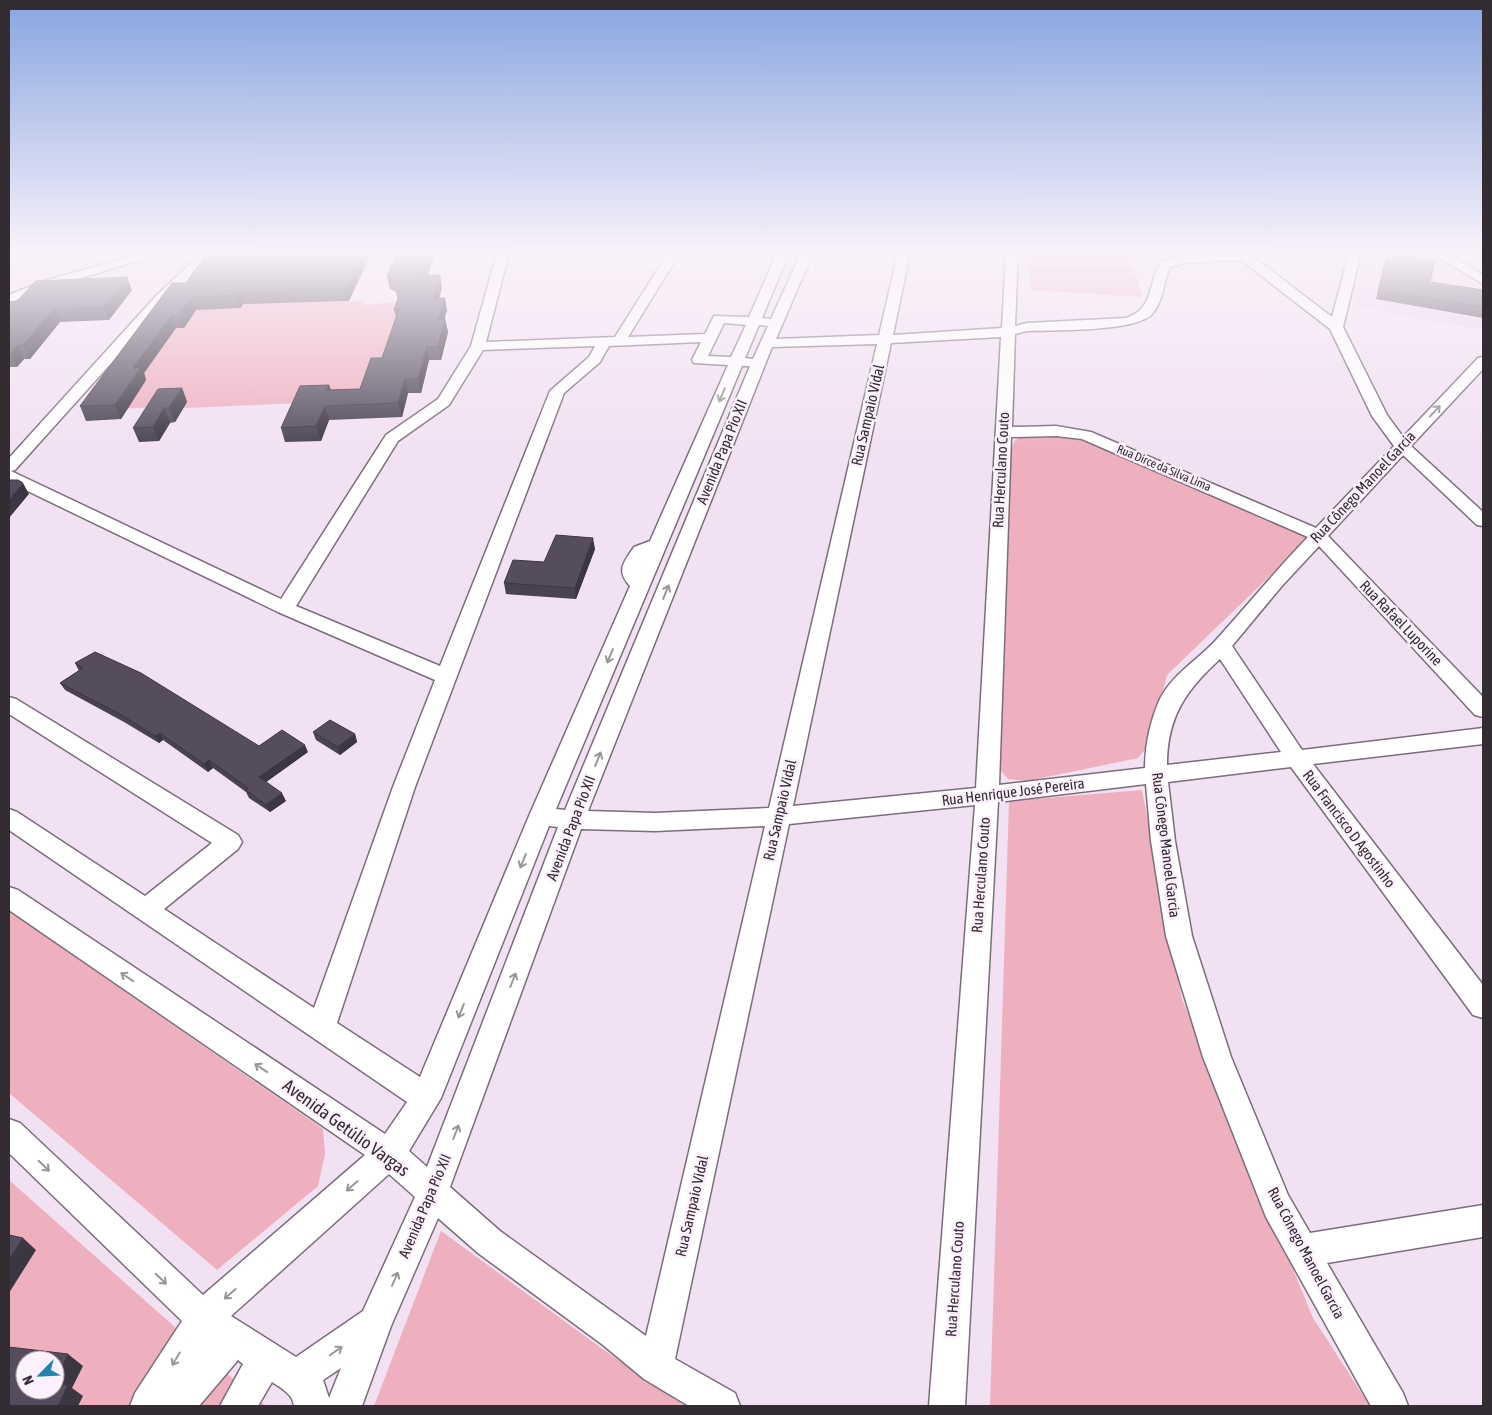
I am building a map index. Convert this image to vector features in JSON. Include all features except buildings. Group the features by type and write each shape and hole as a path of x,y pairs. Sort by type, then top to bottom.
{"street":[{"path":"9,467 142,319"},
{"path":"285,608 392,438 444,402 478,346 485,319"},
{"path":"321,1028 404,787 557,391 596,359 612,342 628,319"},
{"path":"719,319 755,322 771,332 886,334 1108,324 1137,319"},
{"path":"719,319 699,360 758,363"},
{"name":"Avenida Papa Pio XII","path":"148,1406 203,1318 389,1154 426,1098 541,816 640,585 631,576 630,570 642,549 658,544 756,319"},
{"name":"Avenida Papa Pio XII","path":"344,1406 375,1323 432,1194 573,820 777,319"},
{"name":"Rua Sampaio Vidal","path":"656,1367 889,319"},
{"name":"Rua Herculano Couto","path":"947,1406 986,795 1003,432 1014,319"},
{"path":"1325,319 1336,327 1380,416 1402,446 1483,521"},
{"path":"1336,327 1338,319"},
{"path":"478,346 709,338"},
{"name":"Rua Cônego Manoel Garcia","path":"1390,1406 1277,1206 1217,1058 1179,936 1163,841 1156,775 1156,748 1170,701 1191,674 1222,646 1253,607 1318,536 1483,361"},
{"path":"1469,375 1483,386"},
{"name":"Rua Dirce da Silva Lima","path":"1003,432 1056,431 1085,435 1318,536"},
{"path":"692,466 716,469"},
{"path":"9,476 285,608 447,677"},
{"name":"Rua Rafael Luporine","path":"1318,536 1483,710"},
{"path":"625,621 653,624"},
{"name":"Rua Francisco D Agostinho","path":"1222,646 1296,759 1483,1006"},
{"path":"9,704 230,842 145,910"},
{"name":"Rua Henrique José Pereira","path":"541,816 573,820 655,822 779,816 986,795 1483,736"},
{"path":"9,818 426,1098"},
{"name":"Avenida Getúlio Vargas","path":"9,897 389,1154 488,1242 615,1333 656,1367 722,1406"},
{"path":"9,1133 203,1318 266,1358 304,1392 375,1323"},
{"path":"1302,1251 1483,1221"},
{"path":"178,1406 189,1390 234,1338"},
{"path":"238,1406 266,1358"}],"shaded area":[{"path":"190,319 405,319 378,385 302,403 183,408 187,403 119,409 176,328 184,328"},
{"path":"1424,319 1483,319 1483,330"},
{"path":"1070,434 1310,537 1167,675 1148,746 1138,758 1027,781 1008,779 997,766 1010,451 1015,440 1024,435"},
{"path":"1142,790 1182,999 1313,1318 1370,1406 990,1406 1009,801"},
{"path":"9,911 323,1129 325,1154 318,1186 217,1270 9,1093"},
{"path":"9,1180 247,1391 266,1406 9,1406"},
{"path":"441,1231 604,1350 685,1406 374,1406"}]}
